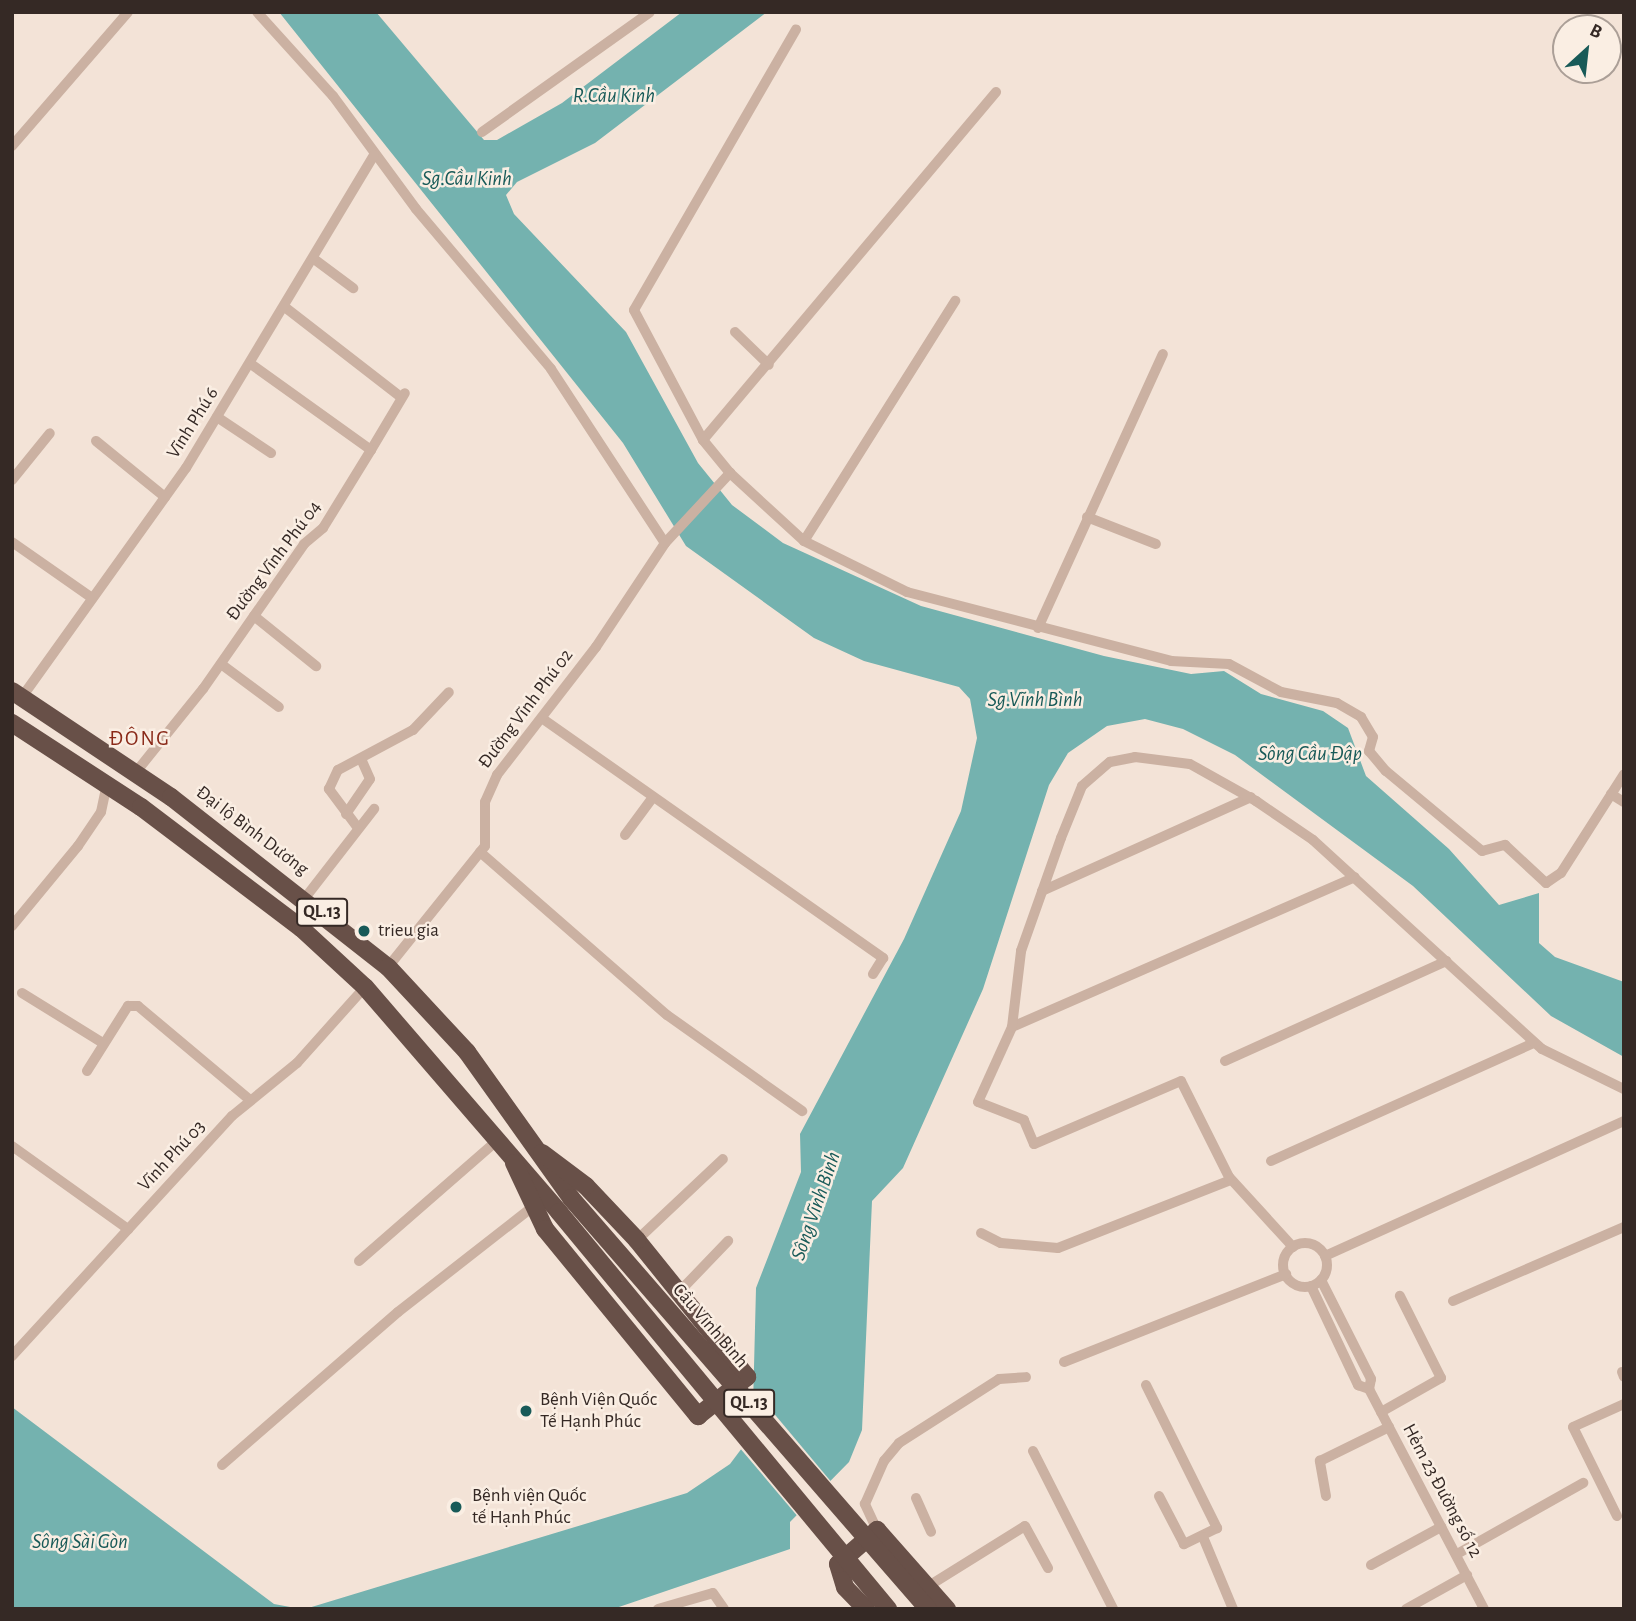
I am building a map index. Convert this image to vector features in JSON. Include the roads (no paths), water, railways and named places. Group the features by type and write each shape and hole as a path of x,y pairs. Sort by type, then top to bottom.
{"highway":[{"name":"Đại lộ Bình Dương","path":"17,694 135,772 305,898 388,967 467,1052 539,1152 565,1205"},
{"name":"QL.13","path":"12,723 107,784 274,906 365,987 513,1155 565,1205 888,1609"},
{"path":"513,1155 531,1208 698,1416 747,1377 637,1240 578,1178 539,1152"},
{"name":"Cầu Vĩnh Bình","path":"565,1205 928,1609"},
{"path":"866,1609 845,1587 838,1564 877,1530 947,1609"}],"street":[{"path":"12,146 128,12"},
{"path":"257,12 333,96 374,155 551,369 668,540"},
{"path":"482,132 647,13"},
{"path":"796,29 634,310 703,440 730,473 804,541 907,592 1171,661 1229,664 1281,692 1336,703 1361,717 1380,766 1482,852 1505,845 1546,883 1561,873 1624,774"},
{"path":"703,440 769,365 996,92"},
{"name":"Vĩnh Phú 6","path":"17,694 93,598 217,417 286,307 374,155"},
{"path":"314,259 353,288"},
{"path":"804,541 955,301"},
{"name":"Đường Vĩnh Phú 04","path":"135,772 221,664 304,544 323,528 402,394 286,307"},
{"path":"735,332 769,365"},
{"path":"1038,628 1163,354"},
{"path":"251,364 371,450"},
{"path":"217,417 271,453"},
{"path":"12,480 50,433"},
{"path":"96,441 164,497"},
{"name":"Đường Vĩnh Phú 02","path":"388,967 480,852 490,787 542,719 668,540 730,473"},
{"path":"1087,517 1156,544"},
{"path":"12,542 93,598"},
{"path":"254,616 316,666"},
{"path":"221,664 279,708"},
{"path":"358,828 329,789 338,770 413,730 449,692"},
{"path":"542,719 883,958 873,974"},
{"path":"1293,1247 1231,1180 1181,1081 1030,1143 1024,1120 978,1102 1012,1027 1021,951 1082,786 1110,762 1135,757 1190,764 1251,797 1354,877 1534,1043 1624,1089"},
{"path":"346,814 370,779 361,759"},
{"path":"12,926 78,846 101,812 107,784"},
{"path":"1611,794 1624,802"},
{"path":"625,835 653,797"},
{"path":"1042,891 1251,797"},
{"path":"305,898 374,809"},
{"path":"480,852 667,1015 802,1111"},
{"path":"1012,1027 1354,877"},
{"path":"1225,1061 1446,961"},
{"name":"Vĩnh Phú 03","path":"12,1356 250,1100 297,1063 365,987"},
{"path":"22,993 103,1043"},
{"path":"87,1072 128,1006 138,1006 250,1100"},
{"path":"1271,1161 1534,1043"},
{"path":"1293,1247 1283,1263 1286,1274 1294,1283 1316,1283 1325,1256 1624,1121"},
{"path":"359,1261 499,1139"},
{"path":"12,1146 128,1229"},
{"path":"637,1240 723,1159"},
{"path":"981,1233 1001,1243 1058,1248 1231,1180"},
{"path":"222,1465 398,1312 531,1208"},
{"path":"1453,1301 1624,1227"},
{"path":"679,1292 728,1241"},
{"path":"1293,1247 1313,1245 1325,1256"},
{"path":"1064,1362 1286,1274"},
{"name":"Hẻm 23 Đường số 12","path":"1316,1283 1358,1385 1369,1389 1484,1609"},
{"path":"1381,1412 1441,1378 1399,1296"},
{"path":"877,1530 865,1504 884,1461 899,1443 999,1379 1026,1377"},
{"path":"1146,1385 1217,1528 1185,1544 1178,1539 1159,1496"},
{"path":"1617,1516 1573,1427 1623,1407"},
{"path":"1326,1496 1320,1461 1389,1427"},
{"path":"1033,1451 1113,1609"},
{"path":"1457,1554 1583,1483"},
{"path":"916,1498 931,1532"},
{"path":"927,1587 1025,1526 1048,1568"},
{"path":"1371,1565 1441,1527"},
{"path":"1203,1537 1233,1609"},
{"path":"1406,1609 1467,1575"},
{"path":"658,1609 713,1593 724,1609"}],"water":[{"path":"279,12 376,12 484,140 497,140 562,103 682,12 767,12 595,143 517,182 506,195 514,214 626,332 698,463 732,505 783,543 921,606 1104,656 1191,674 1224,671 1261,694 1323,711 1348,728 1366,776 1449,849 1499,905 1539,893 1539,943 1555,957 1624,982 1624,1057 1551,1016 1413,886 1235,755 1183,729 1145,719 1107,726 1068,753 1049,785 983,989 903,1168 872,1201 862,1430 849,1462 790,1522 790,1549 613,1609 305,1609 687,1493 730,1464 742,1448 753,1406 756,1288 801,1172 800,1134 904,939 961,811 977,738 970,699 959,687 864,661 814,638 686,546 623,443"},
{"name":"Sông Sài Gòn","path":"12,1407 274,1604 301,1609 12,1609"}],"place":[{"name":"trieu gia","path":"364,931"},
{"name":"Bệnh Viện Quốc Tế Hạnh Phúc","path":"526,1411"},
{"name":"Bệnh viện Quốc tế Hạnh Phúc","path":"456,1507"}],"district":[{"name":"ĐÔNG","path":"140,739"}],"water label":[{"name":"R.Cầu Kinh","path":"614,96"},
{"name":"Sg.Cầu Kinh","path":"467,179"},
{"name":"Sg.Vĩnh Bình","path":"1035,700"},
{"name":"Sông Cầu Đập","path":"1310,754"},
{"name":"Sông Vĩnh Bình","path":"816,1206"}]}
